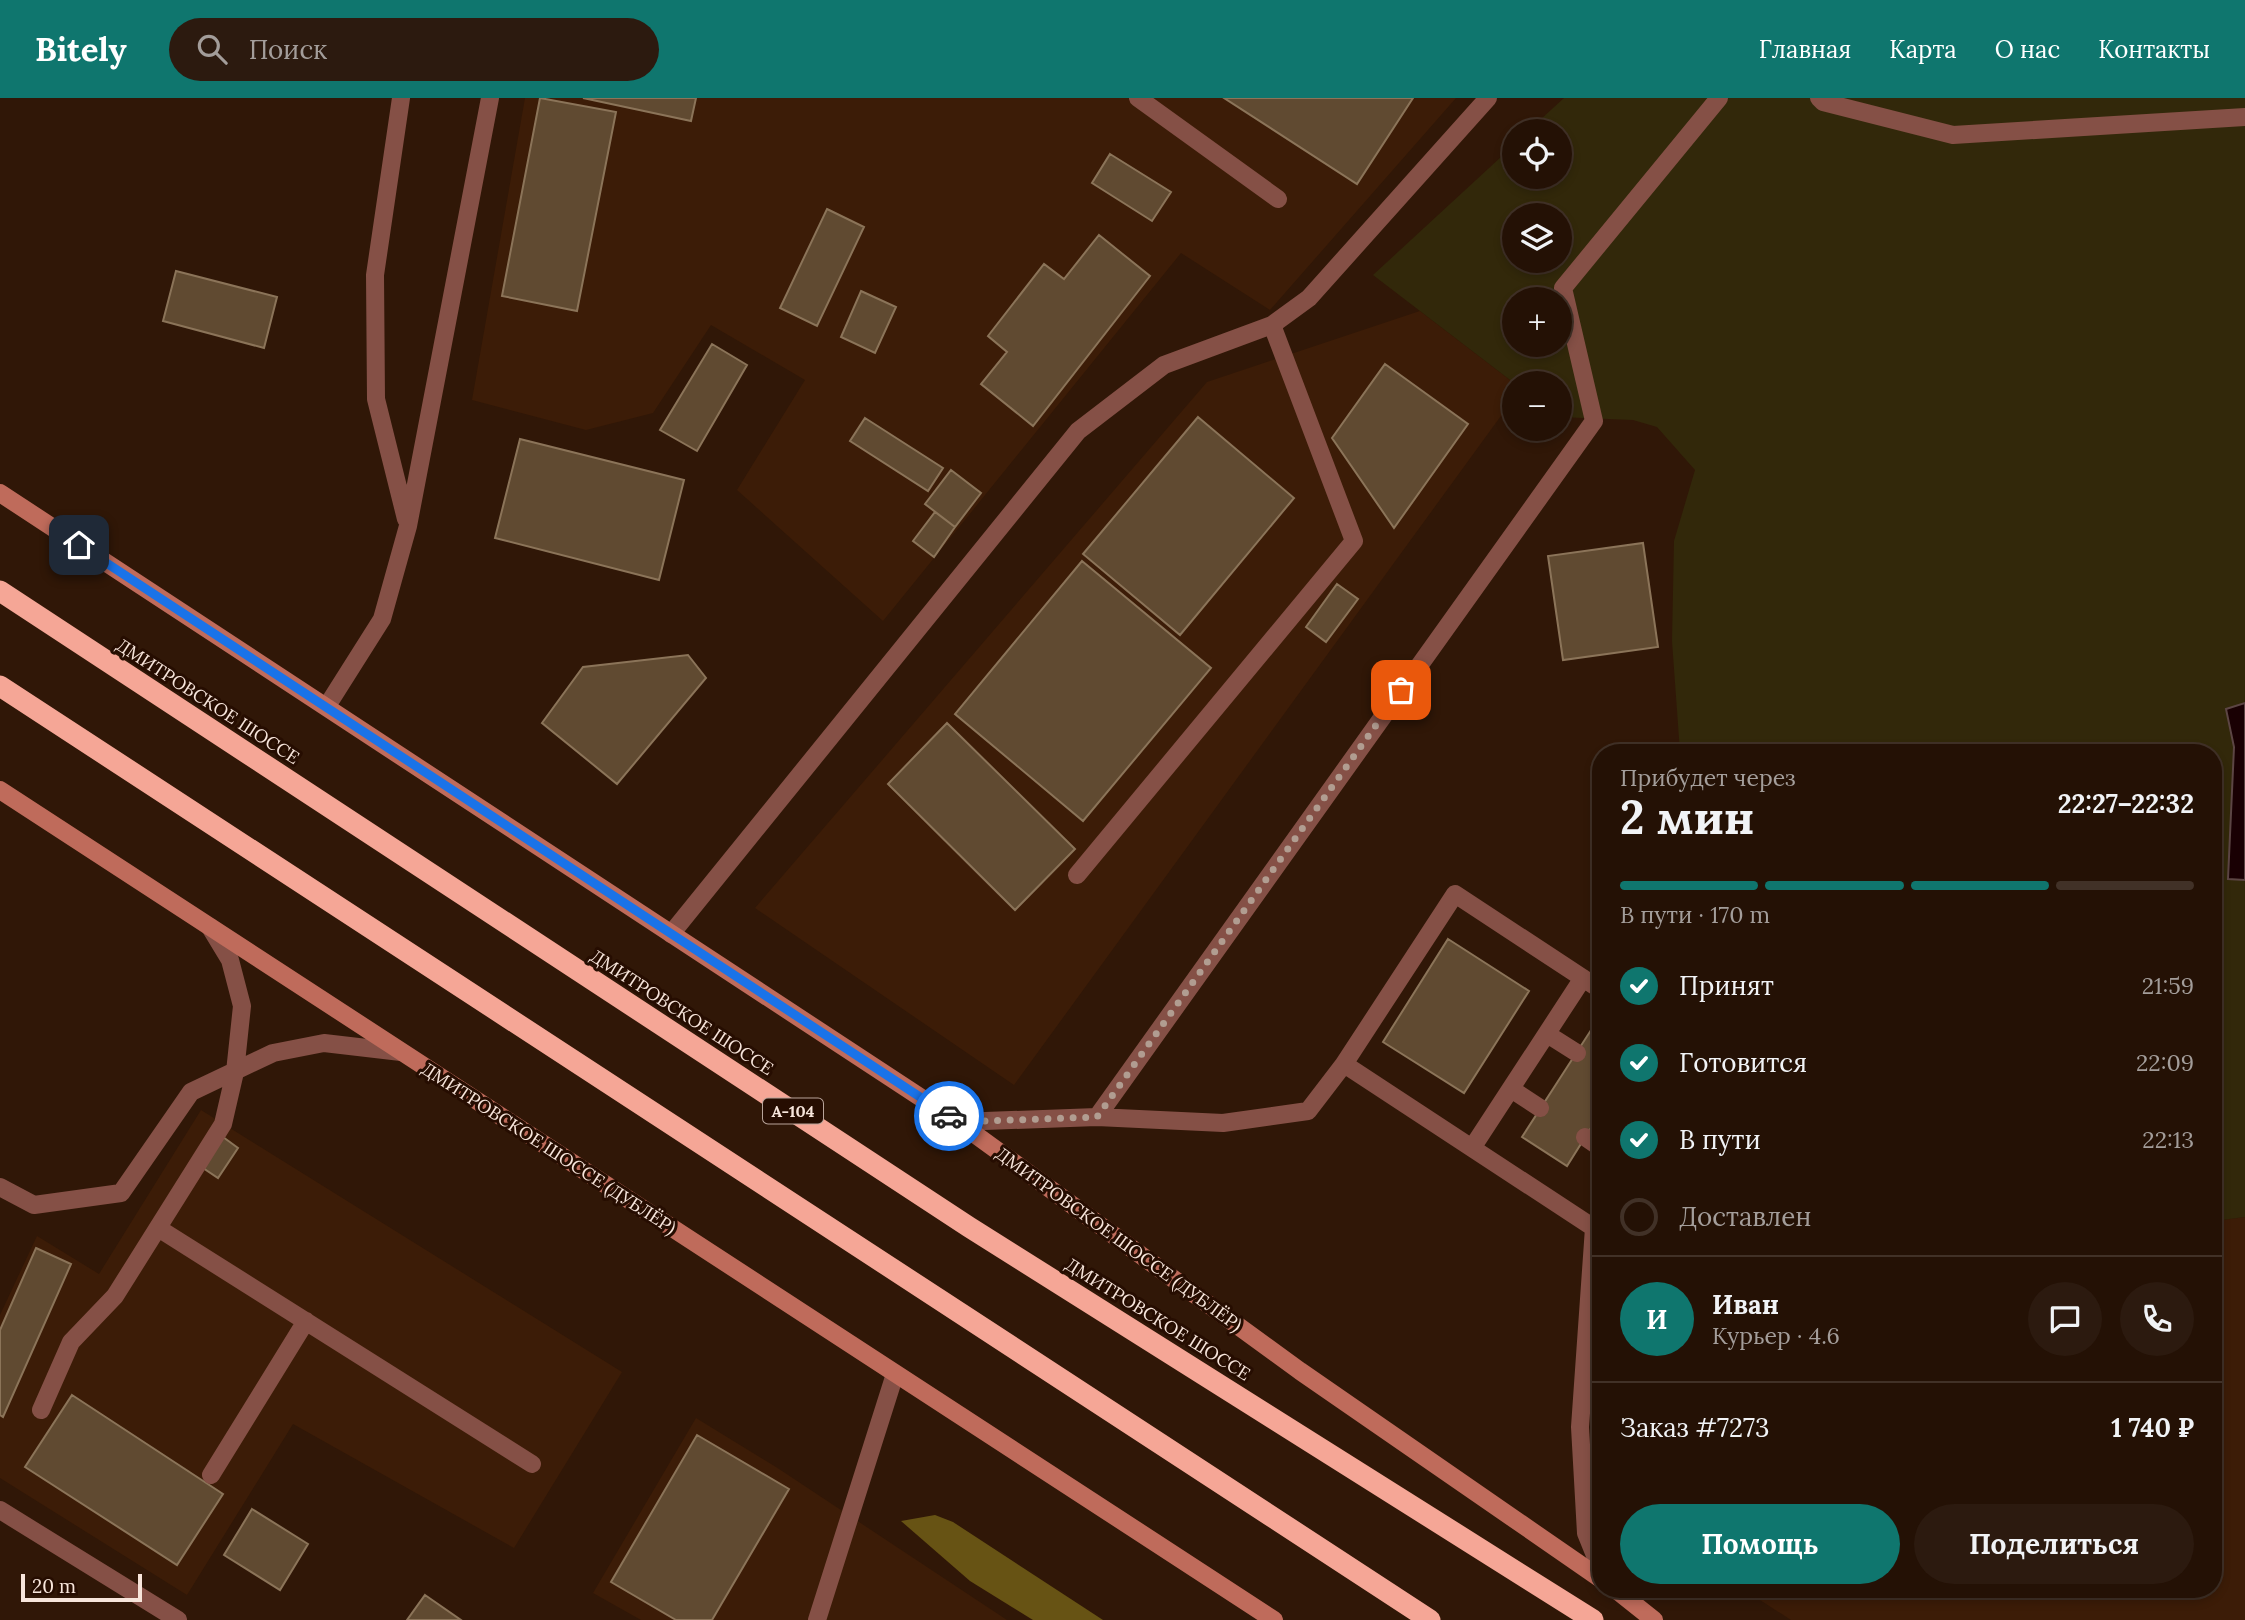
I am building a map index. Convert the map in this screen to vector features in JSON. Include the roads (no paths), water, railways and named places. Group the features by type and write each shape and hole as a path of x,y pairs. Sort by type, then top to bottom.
{"highway":[{"name":"ДМИТРОВСКОЕ ШОССЕ","path":"0,591 969,1227 1593,1620"},
{"path":"0,686 1430,1620"}],"main road":[{"name":"ДМИТРОВСКОЕ ШОССЕ (ДУБЛЁР)","path":"0,493 958,1122 1300,1371 1592,1573"},
{"name":"ДМИТРОВСКОЕ ШОССЕ (ДУБЛЁР)","path":"0,790 1274,1620"},
{"path":"1626,1598 1654,1620"}],"street":[{"path":"401,98 375,275 376,399 408,526"},
{"path":"327,706 383,619 408,526 491,98"},
{"path":"1138,98 1278,199"},
{"path":"671,934 1078,431 1164,365 1272,325 1309,298 1488,98"},
{"path":"1097,1117 1594,421 1563,288 1718,98"},
{"path":"1819,98 1823,102 1953,135 2245,117"},
{"path":"1077,875 1354,541 1272,325"},
{"path":"958,1122 1097,1117 1223,1123 1308,1111 1344,1064 1455,894 1592,984"},
{"path":"41,1410 71,1342 115,1296 223,1124 234,1072 242,1006 230,960 210,927"},
{"path":"1472,1148 1583,978"},
{"path":"1547,1034 1577,1053"},
{"path":"0,1187 34,1205 121,1193 191,1092 273,1053 324,1043 401,1052"},
{"path":"1344,1064 1472,1148 1592,1219"},
{"path":"1511,1089 1540,1108"},
{"path":"1585,1137 1592,1142"},
{"path":"158,1228 532,1464"},
{"path":"1592,1291 1580,1427 1586,1533 1592,1548"},
{"path":"211,1475 306,1321"},
{"path":"817,1620 895,1374"},
{"path":"0,1510 178,1620"}]}
